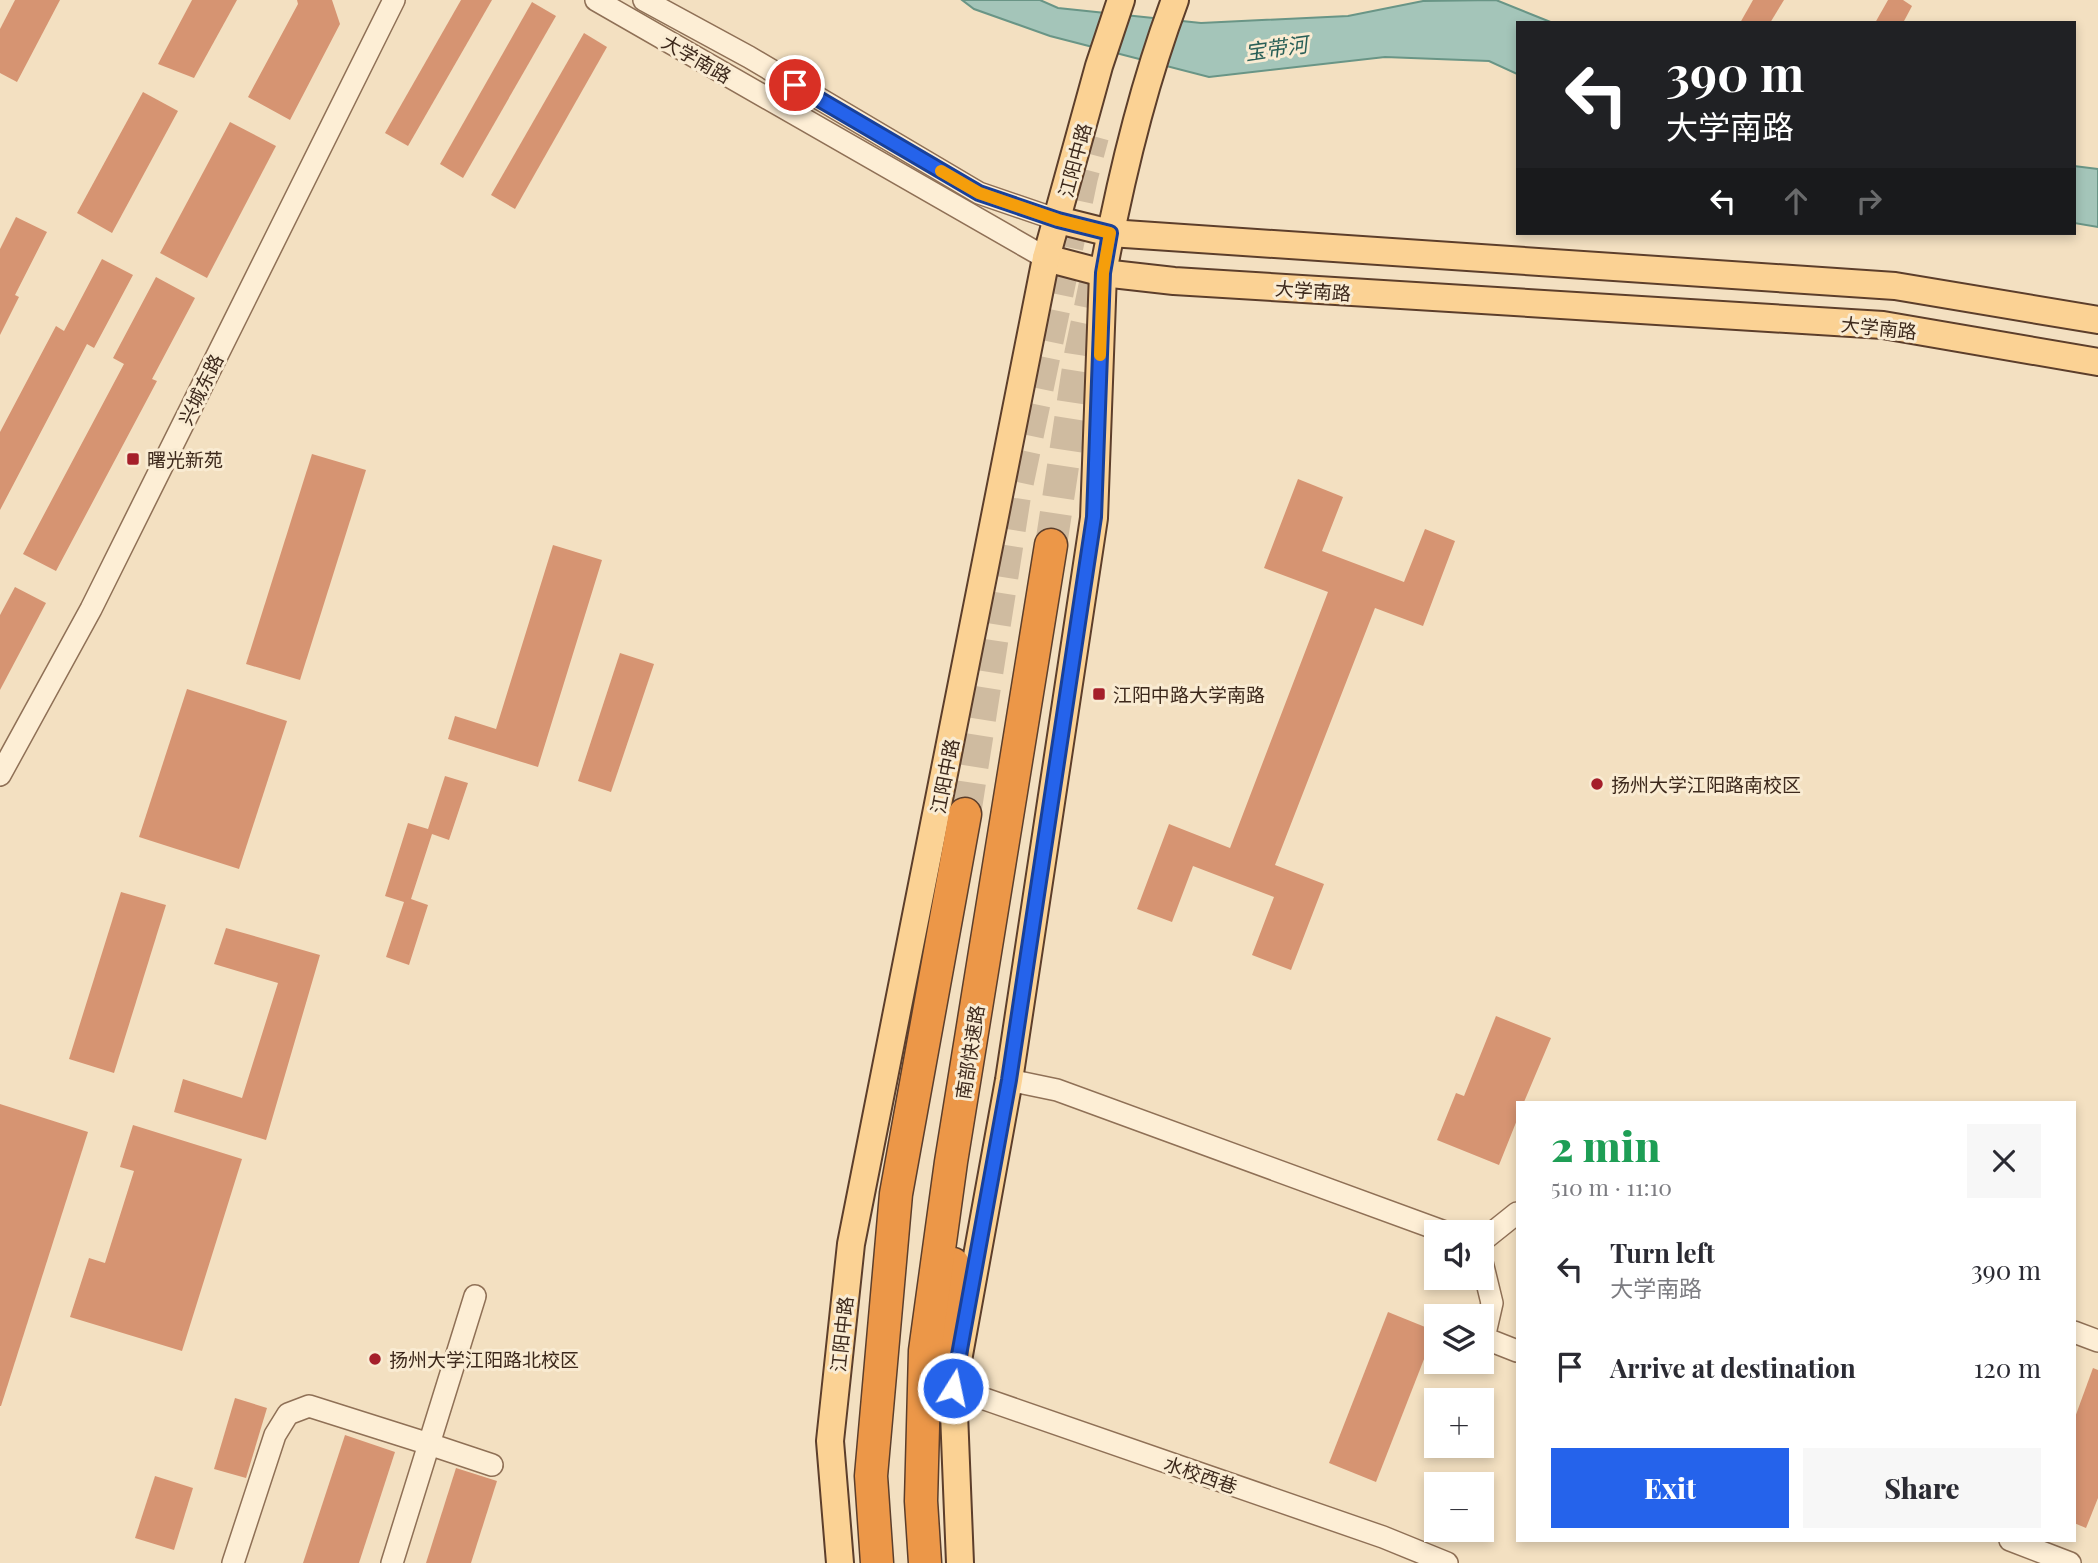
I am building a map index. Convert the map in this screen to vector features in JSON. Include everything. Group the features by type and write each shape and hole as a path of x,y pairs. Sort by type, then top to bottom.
{"highway":[{"name":"南部快速路","path":"925,1563 921,1501 925,1352 951,1162 1051,545"},
{"path":"856,1563 858,1489 873,1286 896,1194 965,814"},
{"path":"953,1388 953,1254 998,946 999,863"},
{"path":"877,1563 871,1476 896,1194"}],"main road":[{"name":"江阳中路","path":"840,1563 830,1441 851,1244 1046,257 1099,66 1121,0"},
{"path":"960,1563 953,1388 1009,1080 1094,517 1103,273 1149,72 1174,4"},
{"name":"大学南路","path":"1058,220 1110,233 1895,286 2098,320"},
{"name":"大学南路","path":"1046,257 1103,273 1174,281 1883,325 2098,362"}],"street":[{"name":"兴城东路","path":"0,775 91,609 394,0"},
{"name":"大学南路","path":"596,0 1046,257"},
{"name":"大学南路","path":"644,0 749,57 979,193 1058,220"},
{"path":"1009,1080 1057,1090 1424,1224"},
{"path":"1494,1231 1516,1214"},
{"path":"1489,1290 1492,1303 1484,1338 1516,1351"},
{"path":"392,1563 475,1296"},
{"path":"2076,1333 2098,1341"},
{"name":"水校西巷","path":"953,1388 1383,1537 1447,1563"},
{"path":"233,1563 275,1435 288,1414 309,1406 492,1465"},
{"path":"2015,1542 2070,1563"}],"water":[{"name":"宝带河","path":"962,0 1040,0 1058,8 1201,23 1348,16 1423,1 1496,0 1548,21 1516,21 1516,74 1489,61 1385,57 1209,77 1050,36 974,9"},
{"path":"2076,166 2098,169 2098,227 2076,223"}],"building":[{"path":"15,0 60,0 17,82 0,73 0,29"},
{"path":"192,0 237,0 194,78 158,64"},
{"path":"297,0 332,0 340,24 290,120 248,97 298,4"},
{"path":"461,0 492,0 408,146 385,133"},
{"path":"1753,0 1784,0 1771,21 1741,21"},
{"path":"1888,0 1903,0 1912,6 1904,21 1876,21"},
{"path":"532,2 556,16 463,178 440,164"},
{"path":"584,33 607,47 515,209 491,195"},
{"path":"143,92 178,111 112,233 77,213"},
{"path":"230,122 276,146 207,278 160,253"},
{"path":"16,217 47,232 15,295 19,297 0,335 0,249"},
{"path":"102,259 133,275 94,348 87,344 0,510 0,432 56,326 64,331"},
{"path":"156,277 195,298 152,379 157,381 56,571 23,554 124,364 113,358"},
{"path":"312,454 366,470 300,680 246,664"},
{"path":"1298,479 1343,497 1322,551 1404,582 1425,529 1455,541 1423,626 1375,608 1275,865 1324,884 1291,970 1252,955 1274,897 1193,866 1172,922 1137,909 1169,824 1230,848 1328,592 1264,568"},
{"path":"553,545 602,560 538,767 448,739 455,716 496,729"},
{"path":"15,587 46,603 0,690 0,615"},
{"path":"620,653 654,664 611,792 578,781"},
{"path":"187,689 287,721 239,869 139,837"},
{"path":"445,776 468,783 449,840 432,834 411,899 428,905 409,965 386,957 404,902 385,896 408,823 428,829"},
{"path":"121,892 166,905 114,1073 69,1059"},
{"path":"226,928 320,955 266,1140 174,1112 183,1079 242,1098 278,983 214,964"},
{"path":"1496,1016 1551,1038 1524,1101 1516,1101 1516,1122 1499,1165 1437,1140 1456,1093 1464,1096"},
{"path":"0,1104 88,1132 1,1406 0,1406"},
{"path":"133,1125 242,1159 182,1351 70,1317 89,1258 105,1263 134,1171 120,1167"},
{"path":"1388,1312 1424,1327 1424,1359 1376,1482 1329,1463"},
{"path":"2093,1368 2098,1370 2098,1498 2086,1528 2076,1524 2076,1415"},
{"path":"235,1398 267,1408 246,1478 214,1469"},
{"path":"345,1435 395,1452 359,1563 303,1563"},
{"path":"456,1468 497,1481 471,1563 426,1563"},
{"path":"155,1476 193,1488 174,1550 135,1538"}],"tunnel":[{"path":"965,814 1015,496 1093,136"},
{"path":"1051,545 1080,355 1097,274"}],"slow traffic":[{"path":"941,171 979,193 1058,220 1110,233 1103,273 1100,355"}],"place":[{"name":"曙光新苑","path":"133,459"},
{"name":"江阳中路大学南路","path":"1099,694"},
{"name":"扬州大学江阳路南校区","path":"1597,784"},
{"name":"扬州大学江阳路北校区","path":"375,1359"}],"route":[{"path":"795,85 979,193 1058,220 1110,233 1103,273 1094,517 1009,1080 953,1388"}]}
